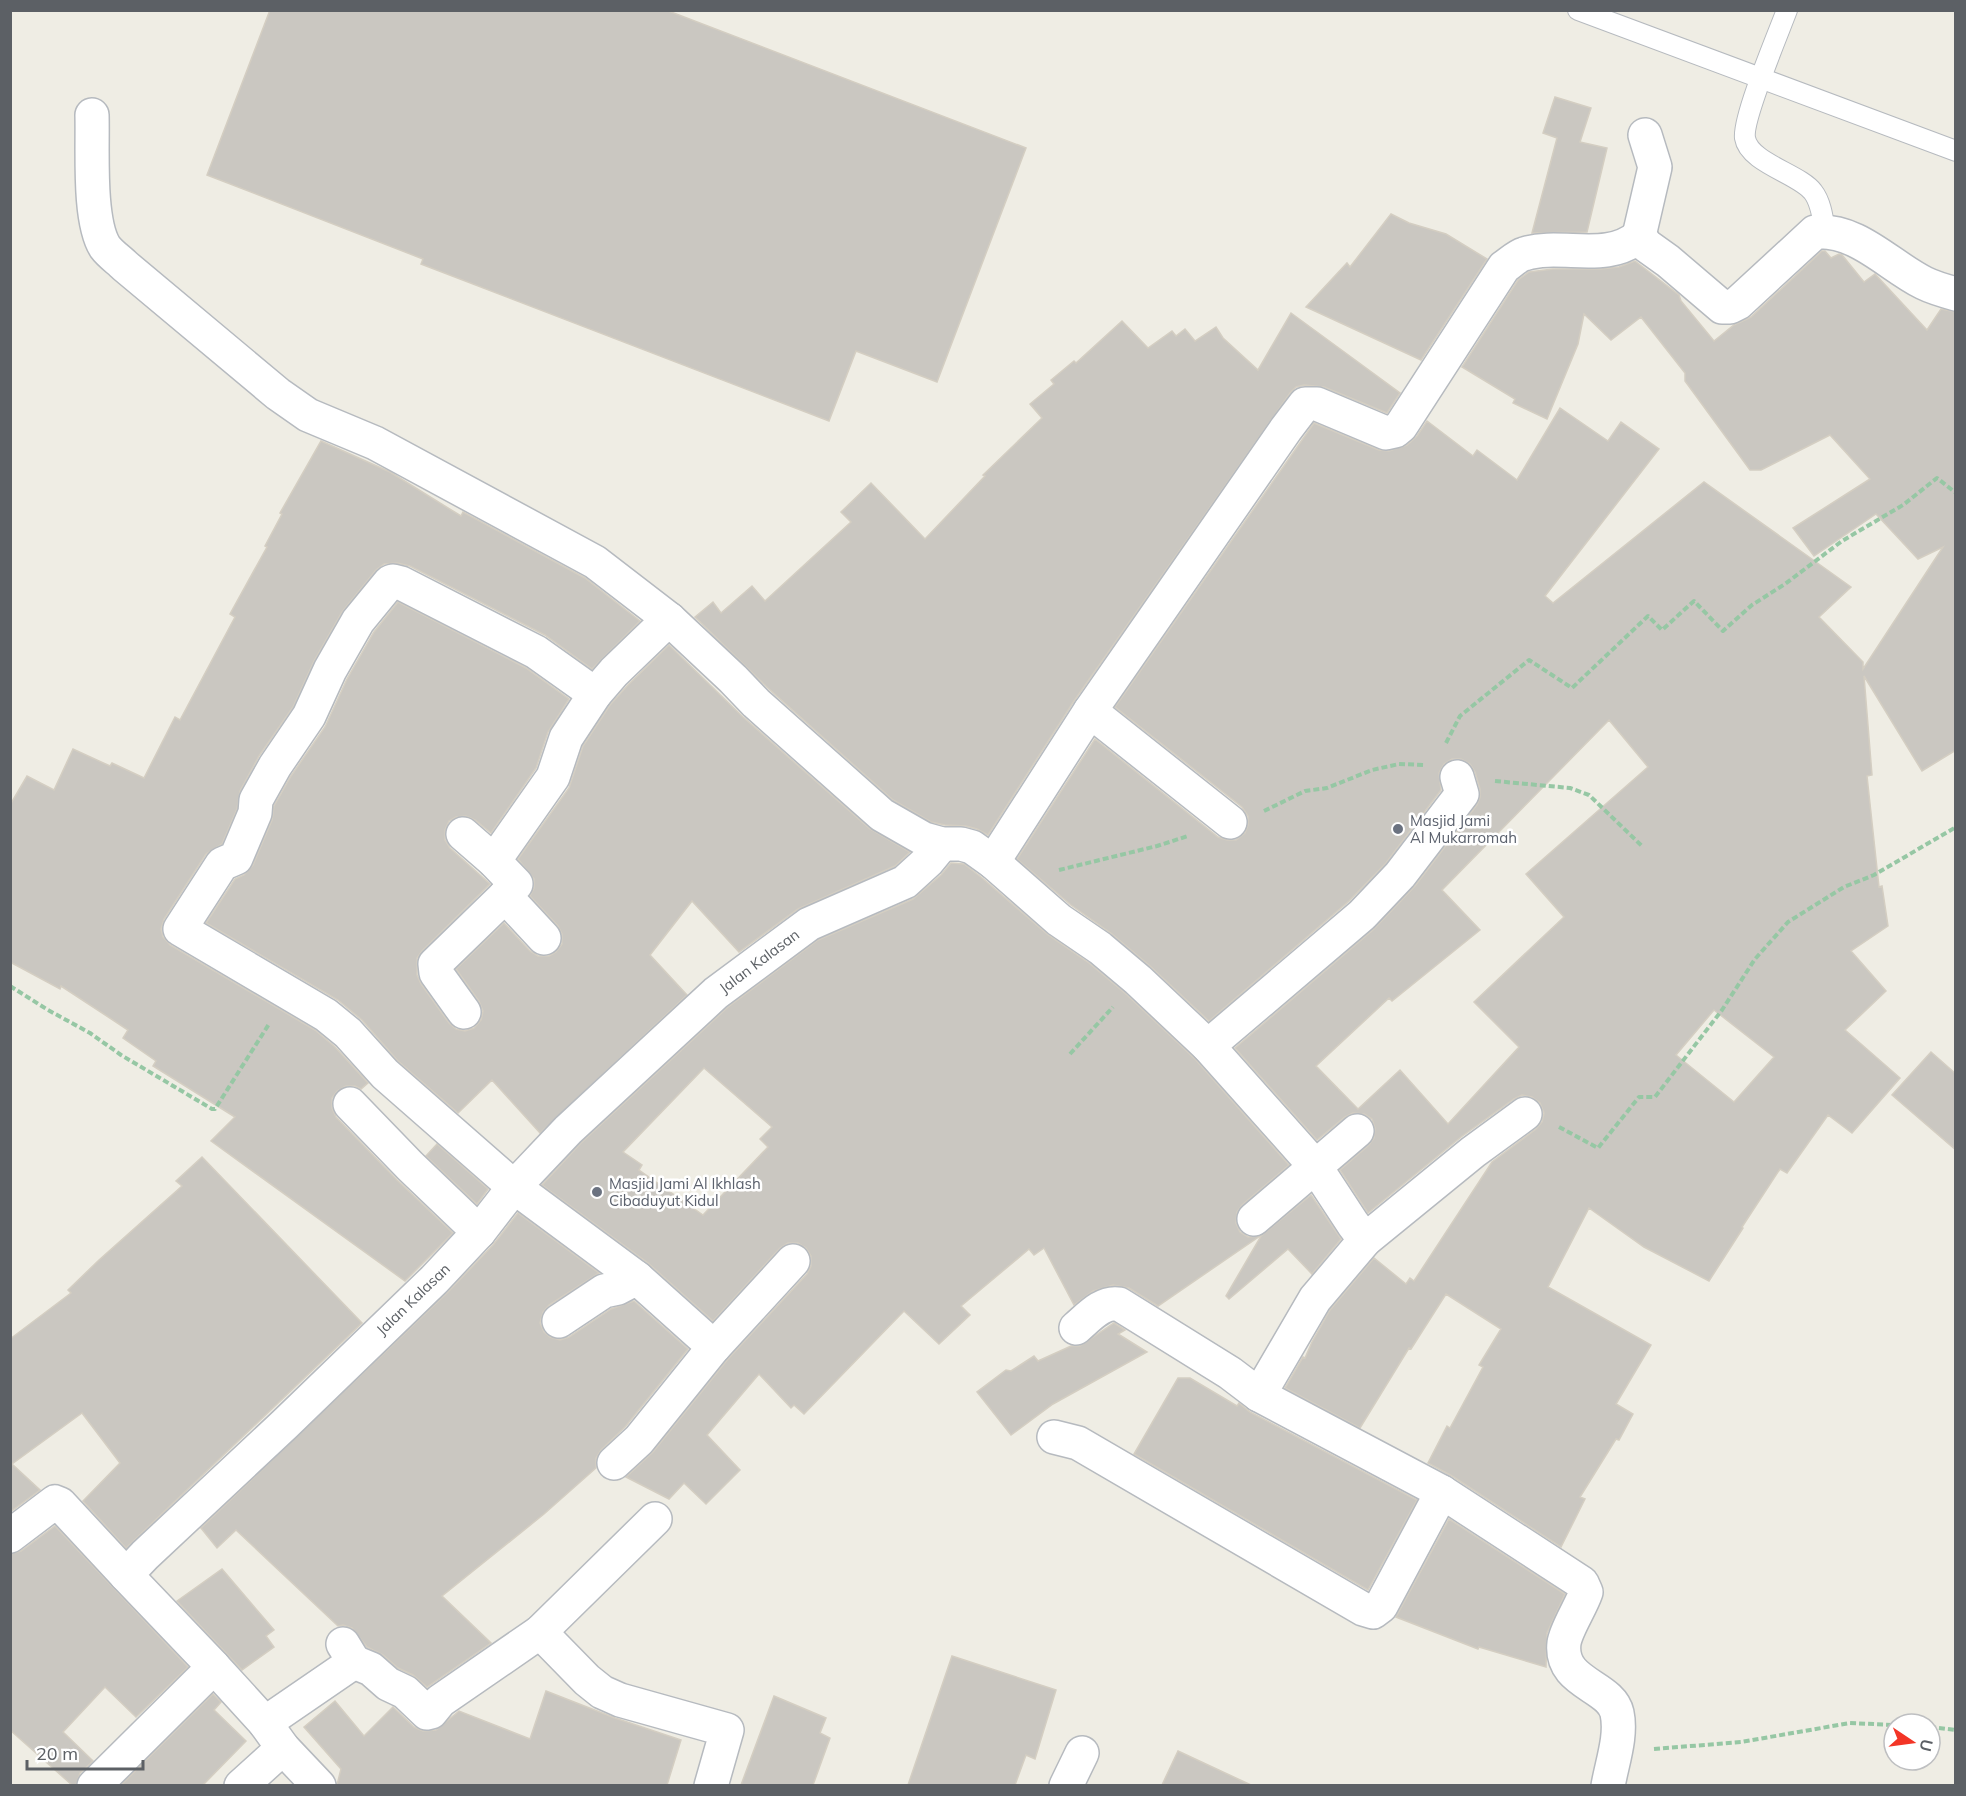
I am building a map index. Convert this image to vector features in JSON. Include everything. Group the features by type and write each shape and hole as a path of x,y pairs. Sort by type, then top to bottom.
{"street":[{"path":"92,115 94,202 97,229 106,248 125,266 278,394 308,415 375,443 595,562 669,619 734,679 756,703 882,815 914,834 935,853 961,844 972,847 993,862 1059,920 1100,948 1138,980 1208,1046 1315,1166 1365,1240"},
{"path":"993,862 1090,711 1305,404 1317,404 1386,433 1395,431 1410,413 1504,267 1522,254 1607,249 1633,242 1639,236 1654,167 1645,135"},
{"path":"1639,236 1647,246 1722,307 1730,308 1738,303 1815,232 1825,231 1854,238 1925,284 1956,294"},
{"path":"595,694 536,652 401,583 390,582 358,621 330,670 309,716 275,766 256,800 255,813 236,858 222,864 180,929 326,1015 348,1034 386,1074 514,1187 637,1278 714,1347"},
{"path":"494,861 553,777 566,738 595,694 614,672 669,619"},
{"path":"1090,711 1230,822"},
{"path":"1208,1046 1362,915 1400,875 1462,794 1447,768"},
{"path":"463,834 516,884 435,964 436,973 464,1011"},
{"name":"Jalan Kalasan","path":"126,1575 434,1280 479,1232 514,1187 568,1130 716,993 809,924 905,882 935,853"},
{"path":"505,896 544,938"},
{"path":"350,1104 479,1232"},
{"path":"1259,1395 1316,1299 1365,1240 1473,1152 1525,1114"},
{"path":"1254,1219 1357,1131"},
{"path":"614,1463 639,1440 714,1347 793,1261"},
{"path":"560,1321 604,1291 618,1288 637,1278"},
{"path":"1076,1328 1104,1306 1112,1303 1119,1304 1230,1373 1259,1395 1442,1492 1582,1583 1586,1592 1564,1641 1565,1656 1574,1673 1612,1702 1617,1711 1618,1730 1608,1785"},
{"path":"1054,1437 1078,1443 1352,1603 1374,1612 1381,1606 1442,1492"},
{"path":"10,1536 56,1502 60,1504 214,1667 319,1785"},
{"path":"241,1785 274,1735 348,1653 388,1684 405,1692 428,1713 431,1712 440,1701 540,1632 655,1519"},
{"path":"540,1632 587,1680 602,1692 620,1700 727,1730 711,1785"},
{"path":"94,1785 214,1667"},
{"path":"1066,1785 1082,1753"}],"lane":[{"path":"1578,10 1956,151"},
{"path":"1787,10 1761,79 1745,129 1745,140 1753,151 1773,167 1802,182 1814,192 1822,212 1825,231"}],"path":[{"path":"1447,768 1461,716 1529,660 1572,688 1648,616 1662,630 1694,601 1723,631 1752,605 1785,584 1842,541 1903,505 1937,478 1956,493"},
{"path":"1054,871 1157,846 1265,811 1305,791 1327,788 1372,770 1399,764 1431,764 1570,788 1589,795 1642,847"},
{"path":"1525,1114 1552,1123 1598,1148 1639,1096 1655,1097 1722,1010 1755,959 1788,922 1844,887 1874,875 1956,827"},
{"path":"1070,1054 1138,980"},
{"path":"10,986 48,1010 90,1032 121,1055 212,1109 215,1109 288,993"},
{"path":"1618,1730 1623,1738 1638,1747 1651,1750 1741,1742 1850,1723 1882,1724"}],"building":[{"path":"270,10 666,10 1026,148 937,382 856,351 829,421 421,264 423,259 207,175"},
{"path":"1555,97 1591,108 1580,142 1607,148 1587,232 1532,233 1557,138 1543,133"},
{"path":"1391,214 1409,223 1446,234 1487,259 1421,360 1306,307 1347,263 1350,267"},
{"path":"1822,251 1825,251 1831,258 1842,255 1864,282 1875,274 1927,330 1941,309 1956,312 1956,750 1922,771 1864,676 1872,775 1867,776 1879,887 1882,886 1888,926 1851,951 1886,991 1845,1030 1900,1078 1852,1133 1828,1115 1787,1173 1780,1169 1709,1281 1644,1247 1589,1208 1548,1287 1651,1345 1616,1404 1633,1414 1619,1440 1616,1439 1580,1497 1585,1499 1561,1547 1452,1476 1428,1463 1447,1426 1450,1428 1483,1367 1479,1365 1501,1329 1446,1294 1411,1349 1409,1348 1360,1428 1285,1388 1303,1357 1305,1358 1330,1310 1374,1258 1406,1284 1410,1278 1414,1281 1492,1162 1542,1122 1544,1113 1540,1103 1532,1097 1522,1095 1514,1099 1461,1137 1368,1213 1340,1170 1374,1138 1375,1128 1372,1119 1364,1114 1353,1113 1317,1140 1235,1048 1374,929 1415,886 1477,805 1480,789 1470,764 1461,759 1452,759 1444,764 1439,773 1441,790 1386,863 1349,901 1209,1021 1150,966 1112,934 1071,905 1017,859 1095,739 1218,837 1236,840 1245,833 1248,816 1242,807 1115,707 1314,423 1379,450 1389,451 1407,445 1417,436 1427,421 1473,456 1477,450 1517,480 1560,408 1608,441 1621,422 1659,449 1545,596 1553,603 1704,482 1851,587 1819,617 1863,662 1863,669 1943,547 1918,559 1876,514 1814,556 1793,528 1870,479 1830,435 1761,470 1750,470 1685,381 1685,373 1641,317 1611,340 1584,314 1578,344 1547,419 1513,403 1515,399 1462,367 1518,280 1529,272 1553,269 1601,269 1619,267 1635,261 1679,295 1681,301 1714,341 1734,325 1751,317","holes":["1609,720 1648,767 1526,874 1564,917 1474,1002 1519,1047 1448,1124 1400,1070 1358,1109 1316,1066 1389,998 1392,1001 1480,930 1442,890","1714,1010 1774,1057 1734,1102 1676,1055"]},
{"path":"1291,313 1400,393 1387,413 1324,387 1304,385 1296,387 1290,393 1074,701 988,835 966,826 931,822 893,800 769,689 695,617 713,602 721,613 752,586 765,601 851,522 841,512 871,483 925,539 985,476 983,475 1042,418 1030,404 1054,384 1051,380 1074,361 1076,363 1122,321 1148,348 1172,331 1176,336 1185,329 1195,341 1216,327 1223,338 1258,370"},
{"path":"321,441 390,472 461,516 463,512 585,578 640,621 592,669 545,635 410,566 397,563 384,564 376,570 342,612 314,661 293,707 259,756 240,791 237,809 222,844 206,854 164,919 161,929 163,937 170,945 315,1030 335,1047 368,1083 361,1089 346,1086 337,1091 332,1098 332,1108 336,1117 453,1233 405,1281 211,1141 235,1117 153,1066 156,1061 123,1038 128,1030 61,986 60,989 10,962 10,805 27,776 54,790 73,749 144,778 175,717 180,720 235,617 230,614 267,547 265,546 282,514 280,513"},
{"path":"398,602 526,668 569,699 548,732 536,768 491,833 466,816 456,817 449,821 445,830 445,840 450,848 490,884 417,958 417,975 421,984 449,1023 456,1029 465,1031 474,1028 481,1020 483,1011 479,1001 456,969 504,923 530,951 538,956 549,956 556,952 562,944 562,934 558,926 530,896 534,888 534,879 518,859 569,788 583,746 610,705 669,645 743,717 870,829 910,852 895,866 798,909 739,952 692,901 650,955 687,995 540,1133 492,1080 458,1113 398,1061 362,1020 338,1000 206,923 235,879 244,875 253,865 272,820 274,806 291,776 325,727 347,679 374,632"},
{"path":"951,863 964,864 1047,934 1089,963 1126,994 1195,1059 1289,1165 1242,1205 1237,1212 1236,1223 1240,1232 1248,1237 1260,1236 1158,1306 1129,1288 1113,1285 1093,1291 1074,1305 1044,1248 1034,1255 1029,1249 961,1306 970,1315 939,1344 904,1311 804,1414 794,1405 791,1408 759,1374 707,1435 740,1470 706,1504 684,1483 669,1499 626,1477 653,1452 728,1359 807,1274 811,1266 811,1256 806,1248 798,1243 788,1243 780,1248 713,1321 648,1263 542,1185 581,1143 728,1007 818,940 913,899 941,875","holes":["704,1068 772,1127 760,1139 768,1147 703,1215 639,1170 642,1165 623,1152"]},
{"path":"1931,1052 1956,1074 1956,1150 1892,1095"},
{"path":"437,1144 488,1189 477,1204 426,1156"},
{"path":"202,1157 362,1323 126,1548 83,1501 120,1463 82,1413 12,1464 40,1490 10,1512 10,1339 71,1293 68,1290 99,1260 182,1186 176,1181"},
{"path":"1311,1195 1341,1239 1312,1274 1288,1249 1229,1299 1226,1296 1261,1236"},
{"path":"518,1213 599,1273 549,1305 543,1312 540,1323 544,1332 550,1337 560,1340 569,1337 611,1309 634,1301 688,1349 625,1427 601,1450 596,1458 596,1468 544,1514 442,1596 491,1643 427,1687 383,1655 367,1647 352,1628 338,1626 236,1530 217,1548 201,1528 447,1293 493,1245"},
{"path":"1114,1323 1125,1330 1118,1334 1147,1352 1053,1404 1011,1435 977,1392 1006,1370 1011,1371 1034,1356 1038,1361 1071,1346 1080,1346"},
{"path":"1178,1378 1190,1378 1237,1406 1239,1403 1250,1412 1417,1500 1368,1590 1134,1454"},
{"path":"1449,1519 1565,1594 1547,1633 1546,1667 1479,1647 1478,1649 1396,1617"},
{"path":"55,1526 188,1667 136,1717 105,1687 63,1732 93,1761 80,1773 76,1785 72,1785 10,1730 10,1554 21,1551"},
{"path":"222,1569 274,1630 266,1636 274,1647 242,1670 177,1601"},
{"path":"952,1656 1056,1690 1035,1759 1026,1755 1015,1785 908,1785"},
{"path":"546,1691 615,1718 681,1740 667,1785 337,1785 341,1769 304,1727 335,1701 364,1736 393,1707 414,1727 423,1731 436,1730 459,1711 530,1739"},
{"path":"213,1694 221,1702 214,1710 246,1741 203,1785 121,1785"},
{"path":"774,1696 826,1718 820,1733 830,1738 813,1785 741,1785"},
{"path":"1178,1751 1251,1785 1162,1785"}],"place":[{"name":"Masjid Jami Al Mukarromah","path":"1398,829"},
{"name":"Masjid Jami Al Ikhlash Cibaduyut Kidul","path":"597,1192"}]}
